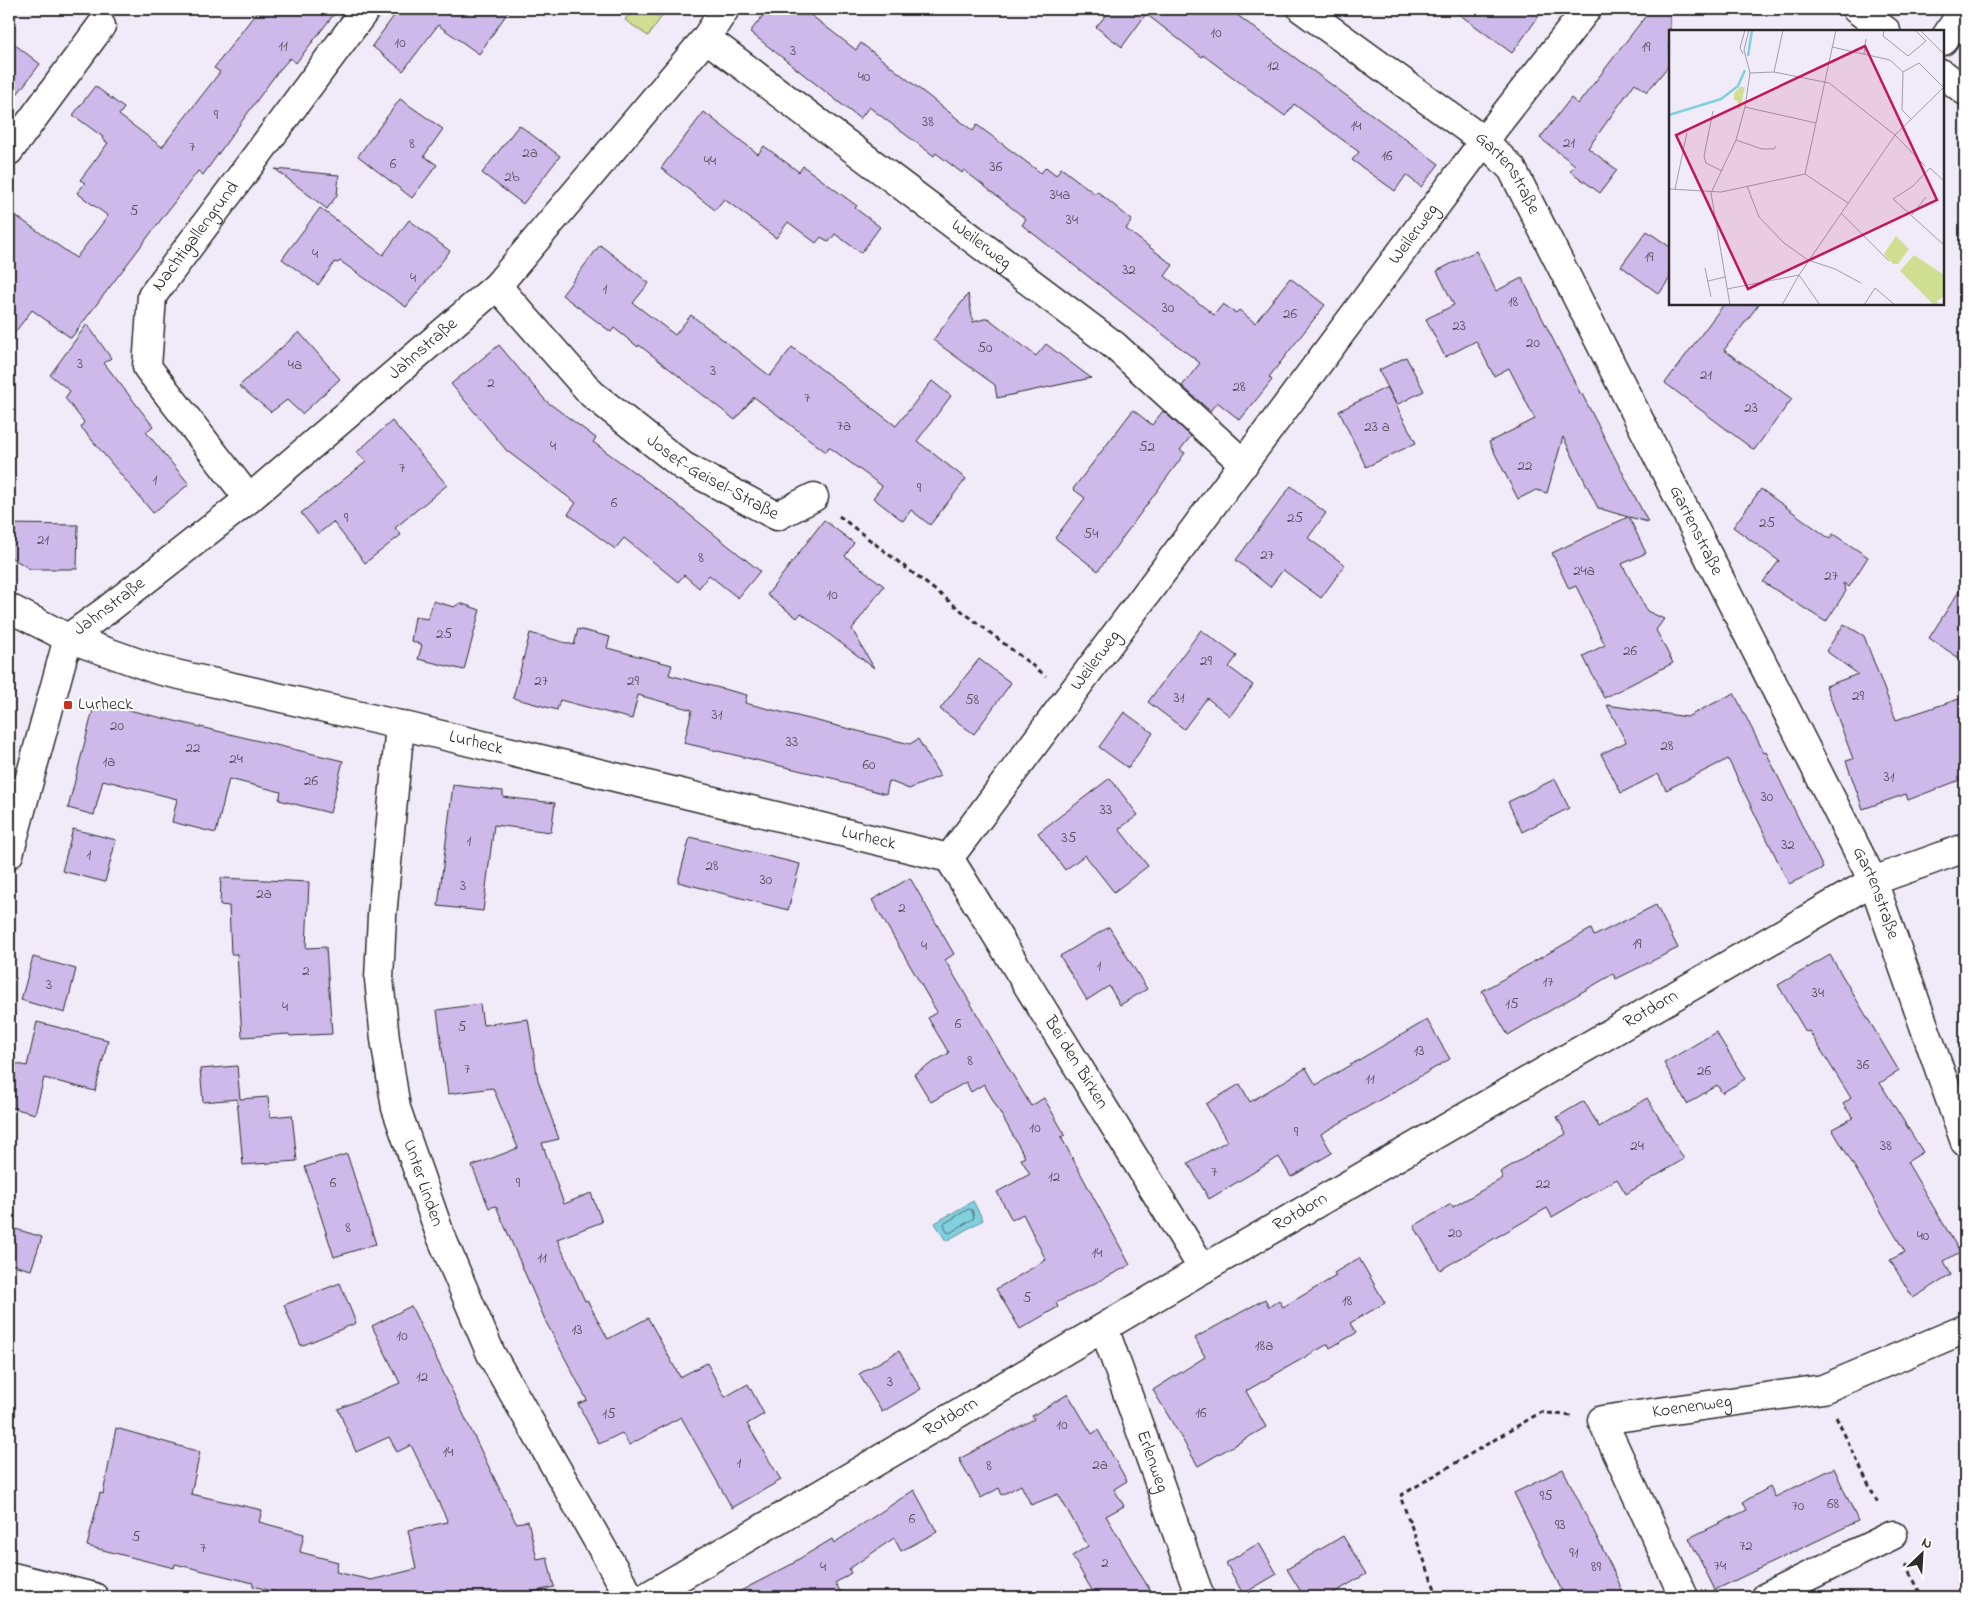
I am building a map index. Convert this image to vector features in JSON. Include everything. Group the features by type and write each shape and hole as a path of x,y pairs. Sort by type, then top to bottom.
{"street":[{"name":"Nachtigallengrund","path":"250,499 147,366 152,296 366,9"},
{"name":"Jahnstraße","path":"68,638 250,499 497,286 706,38 725,9"},
{"name":"Gartenstraße","path":"1302,9 1484,141 1512,168 1873,881 1965,1142"},
{"name":"Weilerweg","path":"949,858 1484,141 1586,9"},
{"path":"1856,9 1885,30"},
{"path":"1944,39 1964,9"},
{"path":"9,151 102,26"},
{"name":"Weilerweg","path":"706,38 1114,346 1244,464"},
{"path":"1944,75 1965,91"},
{"name":"Josef-Geisel-Straße","path":"497,286 592,394 683,466 777,516 814,497"},
{"name":"Lurheck","path":"9,608 68,638 158,670 400,725 949,858"},
{"path":"9,854 68,638"},
{"name":"Unter Linden","path":"400,725 382,916 379,978 385,1039 396,1108 440,1234 491,1354 630,1597"},
{"name":"Rotdorn","path":"646,1597 1203,1269 1873,881 1965,848"},
{"name":"Bei den Birken","path":"949,858 1203,1269"},
{"name":"Erlenweg","path":"1104,1328 1200,1597"},
{"name":"Koenenweg","path":"1602,1420 1823,1389 1965,1329"},
{"path":"1602,1420 1684,1597"},
{"path":"1766,1597 1893,1535"},
{"path":"9,1576 94,1597"}],"path":[{"path":"814,497 1070,694"},
{"path":"1823,1389 1922,1597"},
{"path":"1438,1597 1400,1496 1541,1412 1602,1420"}],"green space":[{"path":"632,9 667,9 648,36 625,20"}],"water":[{"path":"973,1201 983,1220 946,1241 935,1223"}],"building":[{"path":"259,9 338,9 296,63 290,58 276,74 203,175 198,171 71,338 32,310 9,340 9,211 76,258 108,216 77,193 85,183 80,180 108,143 102,139 103,137 73,115 95,86 124,108 119,115 162,147 220,72 214,68"},
{"path":"399,9 510,9 479,54 438,25 403,71 372,46"},
{"path":"768,9 803,9 856,50 861,43 973,131 977,125 1041,173 1046,167 1056,175 1061,168 1094,193 1098,192 1132,220 1126,229 1173,265 1165,276 1214,315 1223,304 1236,313 1239,310 1255,323 1290,278 1325,305 1269,377 1272,380 1240,420 1217,402 1210,411 1182,386 1200,363 1022,225 1026,219 964,170 962,173 936,153 934,156 869,107 860,119 750,32"},
{"path":"1111,9 1229,9 1439,164 1421,187 1406,175 1395,191 1352,160 1359,152 1294,104 1285,116 1203,55 1202,57 1146,14 1122,47 1096,27"},
{"path":"1452,9 1544,9 1512,53"},
{"path":"1651,9 1670,9 1669,65 1647,92 1635,83 1588,148 1617,170 1600,193 1570,171 1575,165 1540,138 1571,98 1578,104"},
{"path":"9,40 40,64 9,105"},
{"path":"400,99 443,129 424,156 437,165 412,198 358,156"},
{"path":"704,112 758,154 764,146 799,172 803,166 857,206 855,208 880,227 861,253 835,234 829,242 821,237 816,243 788,222 776,238 724,199 715,210 661,168"},
{"path":"519,125 560,156 523,204 482,173"},
{"path":"275,169 339,175 337,195 327,209"},
{"path":"320,208 383,255 409,220 450,251 406,307 340,261 338,263 335,262 318,285 282,259"},
{"path":"1647,231 1669,246 1669,279 1659,294 1621,266"},
{"path":"600,245 649,283 633,303 675,335 691,315 770,376 792,347 896,426 932,381 951,396 917,441 966,479 930,525 911,510 903,521 873,498 882,486 829,447 826,452 754,397 735,420 639,345 638,347 614,328 611,332 562,295"},
{"path":"1476,251 1496,291 1522,278 1648,522 1629,517 1646,553 1622,564 1647,611 1664,619 1656,630 1673,663 1604,698 1583,656 1605,645 1576,586 1569,589 1552,553 1628,517 1598,508 1563,437 1547,493 1536,490 1518,499 1489,442 1535,419 1509,368 1494,376 1476,341 1445,357 1426,319 1454,305 1437,271"},
{"path":"968,294 973,322 988,318 1036,356 1046,344 1091,378 997,398 995,385 933,340"},
{"path":"1723,305 1758,305 1724,350 1792,399 1754,450 1665,383"},
{"path":"87,324 111,358 104,363 153,426 146,432 189,484 153,513 81,427 84,422 65,398 70,391 50,375"},
{"path":"299,332 340,379 302,414 287,400 271,412 239,386"},
{"path":"499,345 546,401 596,438 593,442 661,492 760,571 738,598 709,575 699,588 684,575 678,582 624,538 615,549 568,514 576,503 507,451 451,384"},
{"path":"1406,357 1424,391 1396,405 1416,443 1366,467 1339,411 1387,387 1396,404 1379,370"},
{"path":"1133,410 1152,425 1163,411 1191,436 1180,450 1185,453 1098,571 1055,538 1085,498 1073,489"},
{"path":"392,421 447,485 395,528 401,535 365,563 333,522 318,534 301,513 366,462 357,452"},
{"path":"1291,486 1326,513 1308,538 1345,565 1321,598 1283,570 1270,587 1236,560"},
{"path":"1761,489 1830,539 1833,534 1868,557 1849,587 1843,583 1846,591 1826,622 1763,582 1779,561 1733,527"},
{"path":"824,520 854,543 845,556 884,586 852,629 874,668 801,613 797,618 767,595"},
{"path":"9,524 78,525 77,569 30,569 9,556"},
{"path":"1965,582 1965,662 1929,638"},
{"path":"433,601 454,607 460,603 480,610 464,670 418,659 422,645 411,641 415,617 428,619"},
{"path":"1844,624 1864,636 1896,720 1965,697 1965,778 1908,800 1906,794 1863,809 1846,761 1853,759 1826,686 1858,674 1826,651"},
{"path":"578,629 610,637 607,648 672,665 669,675 747,695 745,703 910,744 918,739 940,776 909,789 889,781 886,794 840,782 840,780 684,743 692,710 638,695 632,719 560,700 557,710 513,698 530,633 574,645"},
{"path":"1201,630 1237,656 1229,667 1253,685 1230,716 1207,698 1184,729 1148,702"},
{"path":"979,659 1011,683 974,734 940,709"},
{"path":"1734,693 1764,753 1766,752 1823,868 1789,884 1728,759 1666,790 1658,774 1621,793 1601,754 1626,742 1607,705 1687,717"},
{"path":"95,702 343,761 330,813 279,800 281,792 229,779 216,833 172,822 177,799 103,780 94,815 68,808"},
{"path":"1124,712 1153,733 1128,768 1099,747"},
{"path":"1110,778 1138,815 1119,829 1148,866 1114,892 1085,855 1065,870 1038,833"},
{"path":"1555,779 1569,808 1522,832 1508,802"},
{"path":"453,785 503,791 503,797 555,803 551,832 494,825 483,911 438,906"},
{"path":"73,829 116,840 105,882 62,871"},
{"path":"690,837 800,864 788,910 678,882"},
{"path":"221,878 309,882 306,948 326,947 332,1034 242,1037 237,954 231,954 229,906 220,905"},
{"path":"910,878 954,954 945,960 1031,1106 1044,1098 1065,1135 1061,1137 1130,1265 1056,1303 1058,1307 1020,1329 996,1289 1046,1260 1023,1214 1012,1220 997,1192 1030,1174 1021,1159 1025,1157 984,1084 971,1092 966,1082 931,1102 914,1074 949,1053 928,1018 937,1012 872,900"},
{"path":"1656,905 1678,948 1616,979 1613,974 1508,1035 1482,991 1591,929 1594,936"},
{"path":"1109,927 1147,989 1120,1005 1109,986 1087,1000 1060,956"},
{"path":"1830,955 1899,1071 1880,1083 1923,1152 1907,1162 1960,1252 1944,1261 1951,1275 1913,1298 1890,1260 1905,1252 1832,1129 1853,1118 1843,1104 1851,1098 1809,1031 1806,1032 1778,985"},
{"path":"33,957 76,969 65,1013 21,1000"},
{"path":"480,1004 483,1025 528,1019 538,1080 559,1139 542,1143 564,1204 591,1193 602,1222 557,1239 585,1301 587,1300 608,1339 648,1318 680,1377 707,1363 725,1397 748,1384 764,1414 747,1424 781,1480 732,1508 681,1417 629,1445 622,1433 599,1444 578,1404 587,1400 546,1322 496,1206 489,1208 472,1166 518,1148 493,1088 448,1094 437,1010"},
{"path":"1427,1020 1450,1059 1321,1134 1332,1153 1291,1177 1279,1157 1209,1199 1188,1163 1227,1141 1206,1104 1240,1084 1250,1102 1306,1068 1316,1085"},
{"path":"37,1022 108,1040 95,1091 44,1078 35,1114 9,1107 9,1062 27,1066"},
{"path":"1716,1032 1745,1079 1722,1093 1717,1085 1687,1104 1664,1063"},
{"path":"237,1066 240,1099 268,1097 270,1117 292,1115 297,1161 243,1165 237,1099 203,1102 200,1069"},
{"path":"1647,1098 1684,1159 1626,1194 1617,1179 1552,1217 1547,1208 1440,1270 1414,1226 1451,1204 1453,1207 1503,1178 1500,1172 1566,1134 1557,1117 1584,1101 1599,1127"},
{"path":"347,1154 376,1244 334,1257 305,1167"},
{"path":"9,1227 42,1237 31,1270 9,1264"},
{"path":"1359,1258 1385,1303 1350,1323 1356,1333 1330,1348 1328,1344 1246,1391 1266,1427 1198,1466 1153,1390 1205,1357 1195,1338 1265,1299 1269,1307 1279,1300 1283,1307 1336,1276 1334,1273"},
{"path":"340,1283 356,1323 301,1346 284,1305"},
{"path":"411,1306 516,1523 528,1521 537,1559 547,1557 554,1587 511,1597 295,1597 253,1586 253,1583 175,1564 174,1568 87,1546 100,1493 103,1494 116,1428 200,1452 191,1494 262,1510 259,1522 304,1534 300,1552 338,1562 336,1572 371,1580 416,1569 408,1530 448,1522 411,1445 397,1452 389,1437 356,1452 338,1409 400,1383 372,1326"},
{"path":"899,1351 921,1389 882,1412 859,1374"},
{"path":"1068,1394 1092,1434 1098,1430 1127,1481 1114,1489 1124,1506 1106,1516 1154,1597 1096,1597 1072,1556 1088,1546 1058,1494 1031,1505 1021,1485 1002,1495 999,1488 981,1498 959,1459 1034,1419 1032,1416"},
{"path":"1834,1468 1858,1521 1715,1590 1689,1538 1747,1510 1743,1502 1770,1487 1775,1497"},
{"path":"1563,1469 1625,1597 1565,1597 1514,1493"},
{"path":"914,1490 937,1532 901,1551 894,1538 849,1569 851,1573 835,1583 844,1597 729,1597 794,1563 832,1539 834,1543"},
{"path":"1343,1536 1366,1574 1327,1597 1304,1597 1287,1569"},
{"path":"1259,1543 1277,1574 1243,1594 1226,1563"}],"place":[{"name":"Lurheck","path":"68,705"}]}
